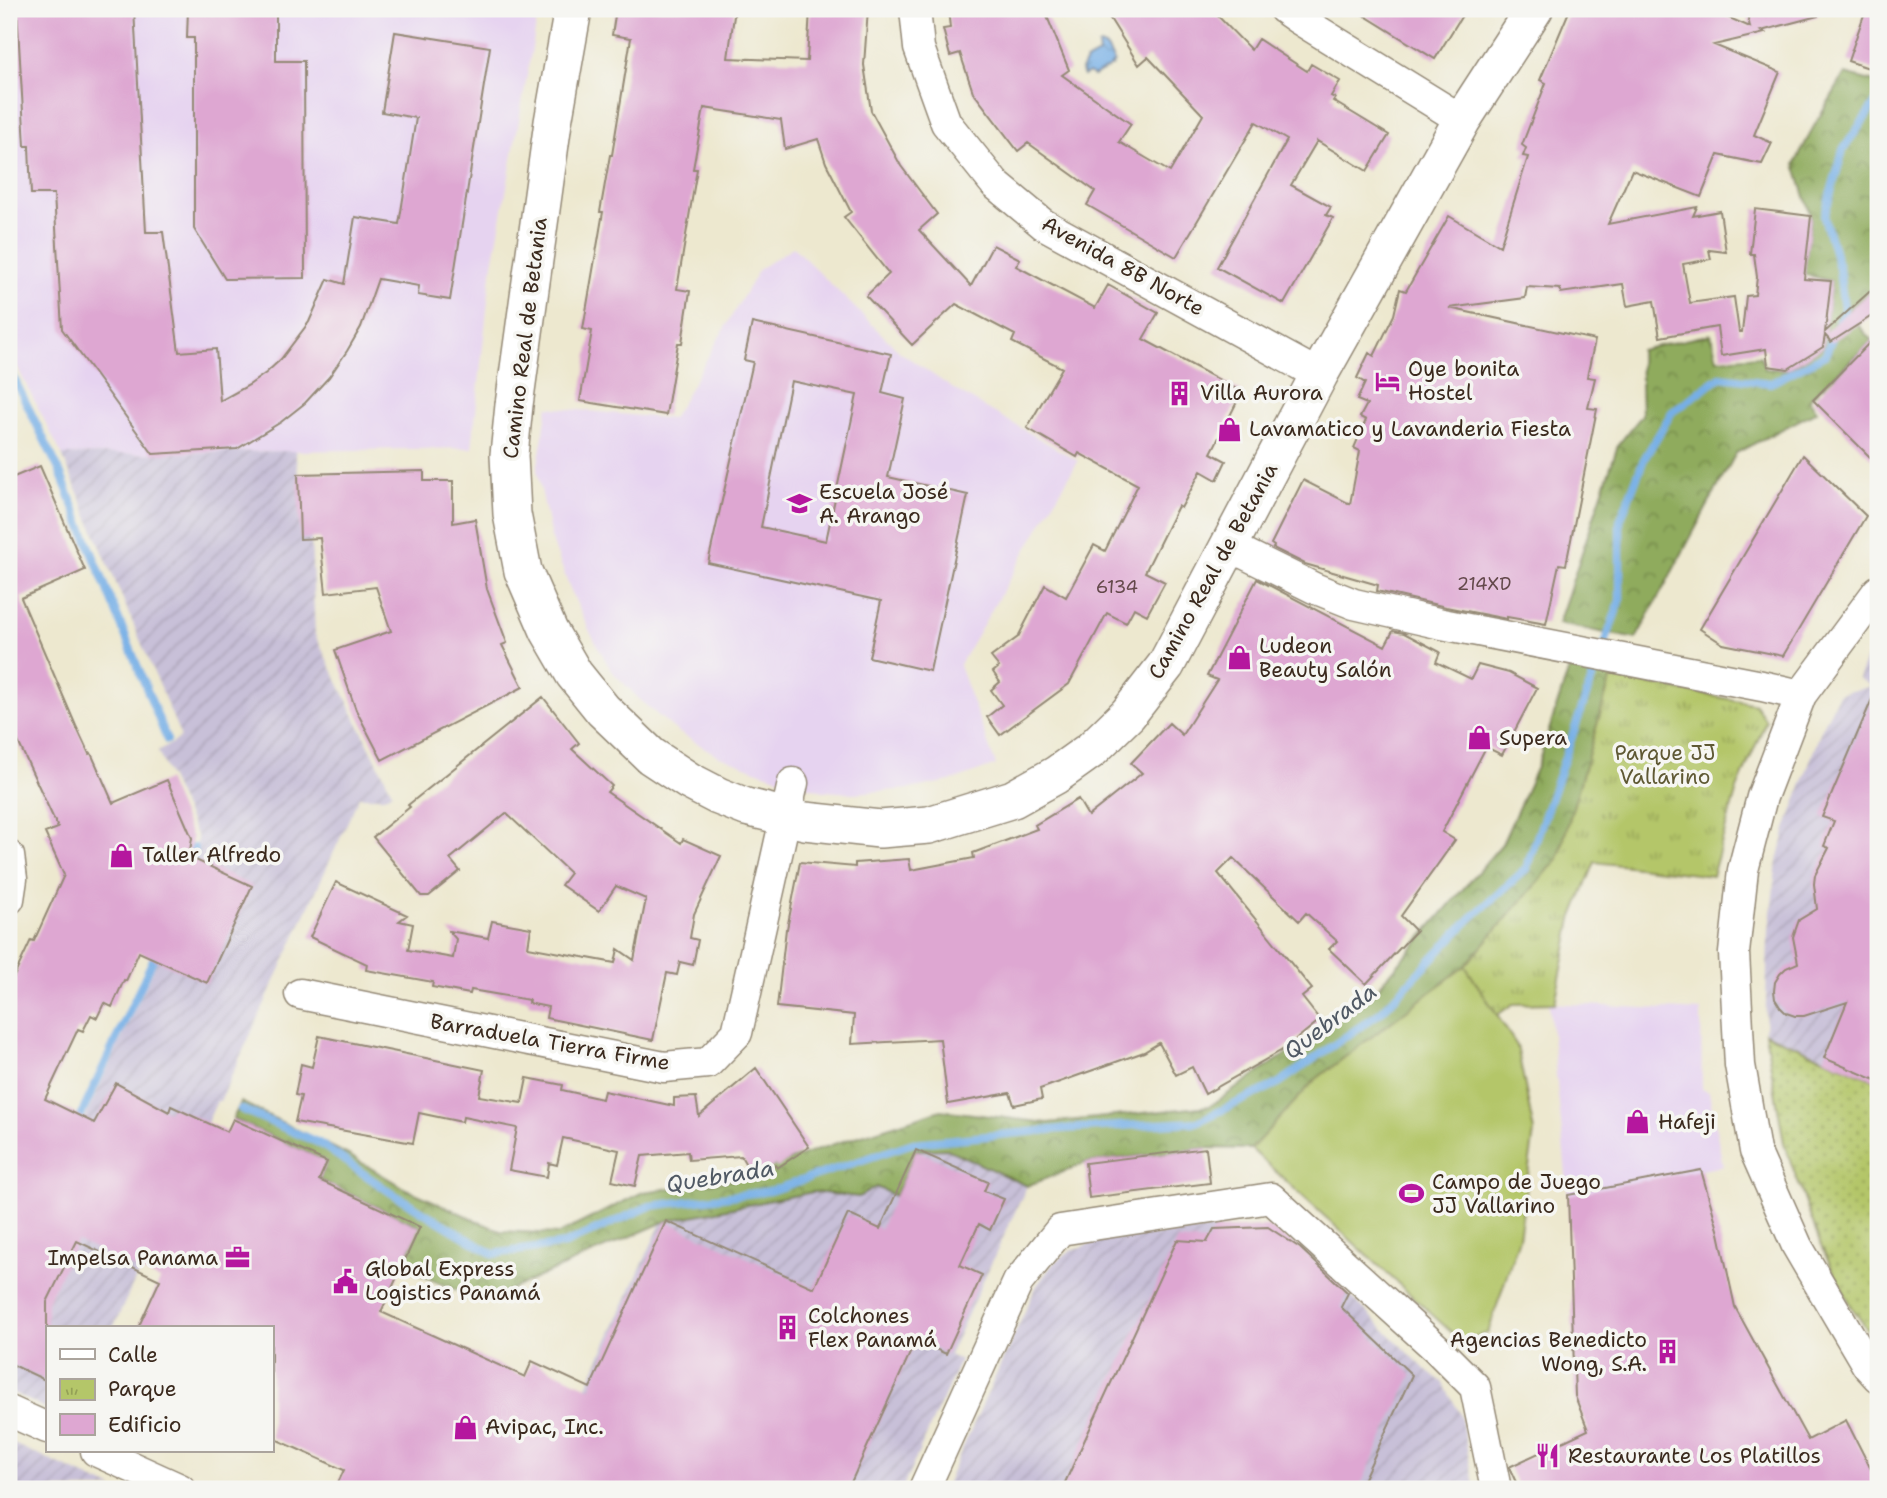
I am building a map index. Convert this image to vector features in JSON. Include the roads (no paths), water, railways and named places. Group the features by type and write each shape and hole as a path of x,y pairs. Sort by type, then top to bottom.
{"street":[{"name":"Camino Real de Betania","path":"573,9 551,136 509,455 512,514 523,571 549,631 574,674 603,710 651,756 689,781 746,807 785,818 880,829 929,825 1013,799 1056,775 1091,750 1128,714 1166,665 1318,375 1462,120 1534,9"},
{"name":"Avenida 8B Norte","path":"915,9 919,48 946,123 995,184 1043,224 1318,375"},
{"path":"1284,9 1462,120"},
{"path":"1229,546 1314,588 1354,604 1801,695"},
{"path":"1878,591 1801,695 1762,797 1743,870 1734,953 1740,1065 1755,1151 1797,1247 1867,1365 1878,1377"},
{"name":"Barraduela Tierra Firme","path":"300,993 664,1067 708,1063 737,1033 793,783"},
{"path":"9,856 12,879 9,899"},
{"path":"924,1489 1018,1282 1060,1230 1271,1198 1437,1348 1475,1387 1496,1489"},
{"path":"9,1411 46,1428"},
{"path":"98,1452 180,1489"}],"water":[{"path":"1100,45 1107,48 1114,62 1112,66 1093,76 1088,73 1084,76 1081,70 1086,61 1099,54"}],"waterway":[{"name":"Quebrada","path":"1603,649 1620,600 1620,521 1644,459 1672,412 1720,377 1771,383 1825,355 1844,310 1839,268 1824,217 1843,150 1878,99"},
{"path":"9,368 60,472 167,740"},
{"name":"Quebrada","path":"241,1109 319,1143 390,1192 493,1254 565,1244 650,1206 770,1191 913,1143 1061,1129 1197,1122 1279,1083 1381,1012 1470,919 1526,869 1598,662"},
{"path":"192,869 194,848"},
{"path":"77,1124 157,951"}],"place":[{"name":"Oye bonita Hostel","path":"1388,381"},
{"name":"Villa Aurora","path":"1180,393"},
{"name":"Lavamatico y Lavanderia Fiesta","path":"1229,429"},
{"name":"Escuela José A. Arango","path":"799,504"},
{"name":"Ludeon Beauty Salón","path":"1239,658"},
{"name":"Supera","path":"1479,738"},
{"name":"Taller Alfredo","path":"122,855"},
{"name":"Hafeji","path":"1638,1122"},
{"name":"Campo de Juego JJ Vallarino","path":"1412,1194"},
{"name":"Impelsa Panama","path":"238,1258"},
{"name":"Global Express Logistics Panamá","path":"345,1281"},
{"name":"Colchones Flex Panamá","path":"788,1328"},
{"name":"Agencias Benedicto Wong, S.A.","path":"1667,1352"},
{"name":"Avipac, Inc.","path":"465,1427"},
{"name":"Restaurante Los Platillos","path":"1548,1456"}],"park label":[{"name":"Parque JJ Vallarino","path":"1665,765"}]}
